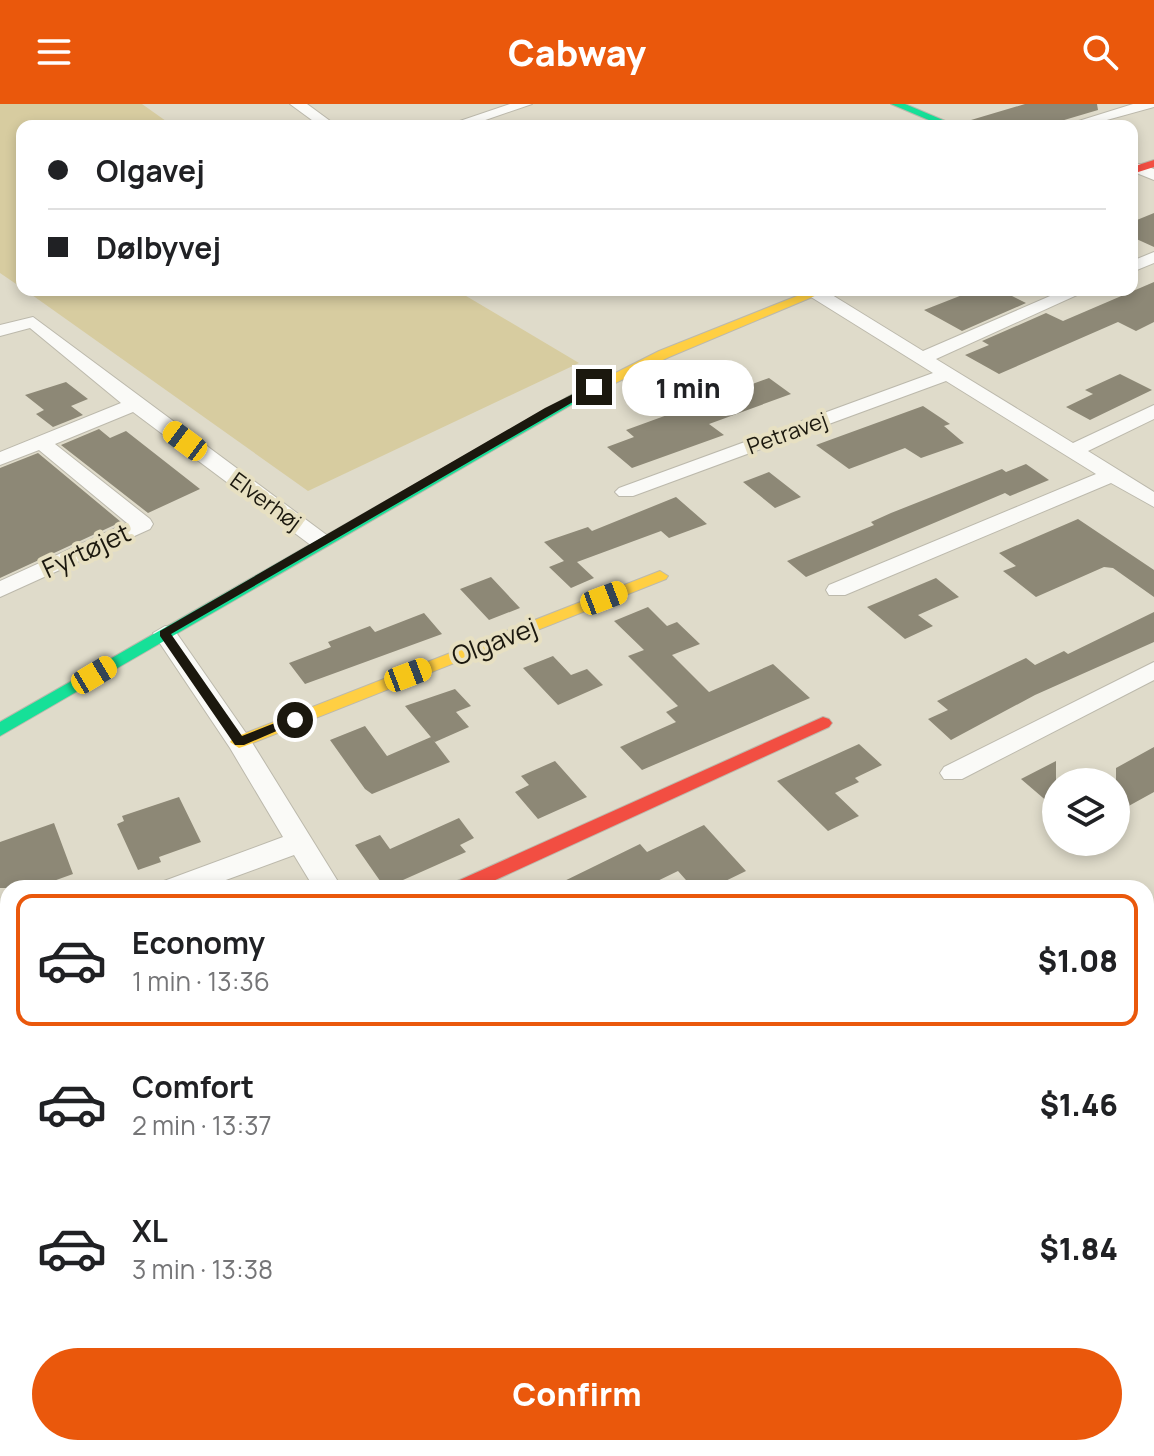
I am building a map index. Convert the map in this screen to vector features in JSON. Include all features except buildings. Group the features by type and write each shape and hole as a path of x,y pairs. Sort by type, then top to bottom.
{"street":[{"path":"297,104 321,120"},
{"path":"472,120 525,104"},
{"path":"896,104 937,120"},
{"path":"1091,120 1149,104"},
{"path":"0,730 548,410 664,354 808,296"},
{"path":"828,296 1154,501"},
{"path":"922,358 1065,296"},
{"name":"Elverhøj","path":"0,331 33,322 135,404 320,541"},
{"name":"Petravej","path":"626,492 948,374"},
{"path":"0,459 135,404"},
{"path":"1072,451 1154,411"},
{"name":"Fyrtøjet","path":"0,590 142,524 41,442"},
{"path":"837,590 1112,475"},
{"name":"Olgavej","path":"239,742 660,576"},
{"path":"165,633 239,742 323,880"},
{"path":"953,773 1154,670"},
{"path":"478,880 823,723"},
{"path":"196,880 300,842"}],"shaded area":[{"path":"0,104 142,104 165,120 16,120 16,284 0,273"},
{"path":"33,296 466,296 579,363 308,491"}],"traffic: fast":[{"path":"896,104 937,120"},
{"path":"0,730 573,398"}],"traffic: slow":[{"path":"573,398 664,354 808,296"},
{"path":"239,742 660,576"}],"traffic: jam":[{"path":"1138,169 1154,163"},
{"path":"478,880 823,723"}],"route":[{"path":"295,720 239,742 165,633 548,410 594,387"}]}
